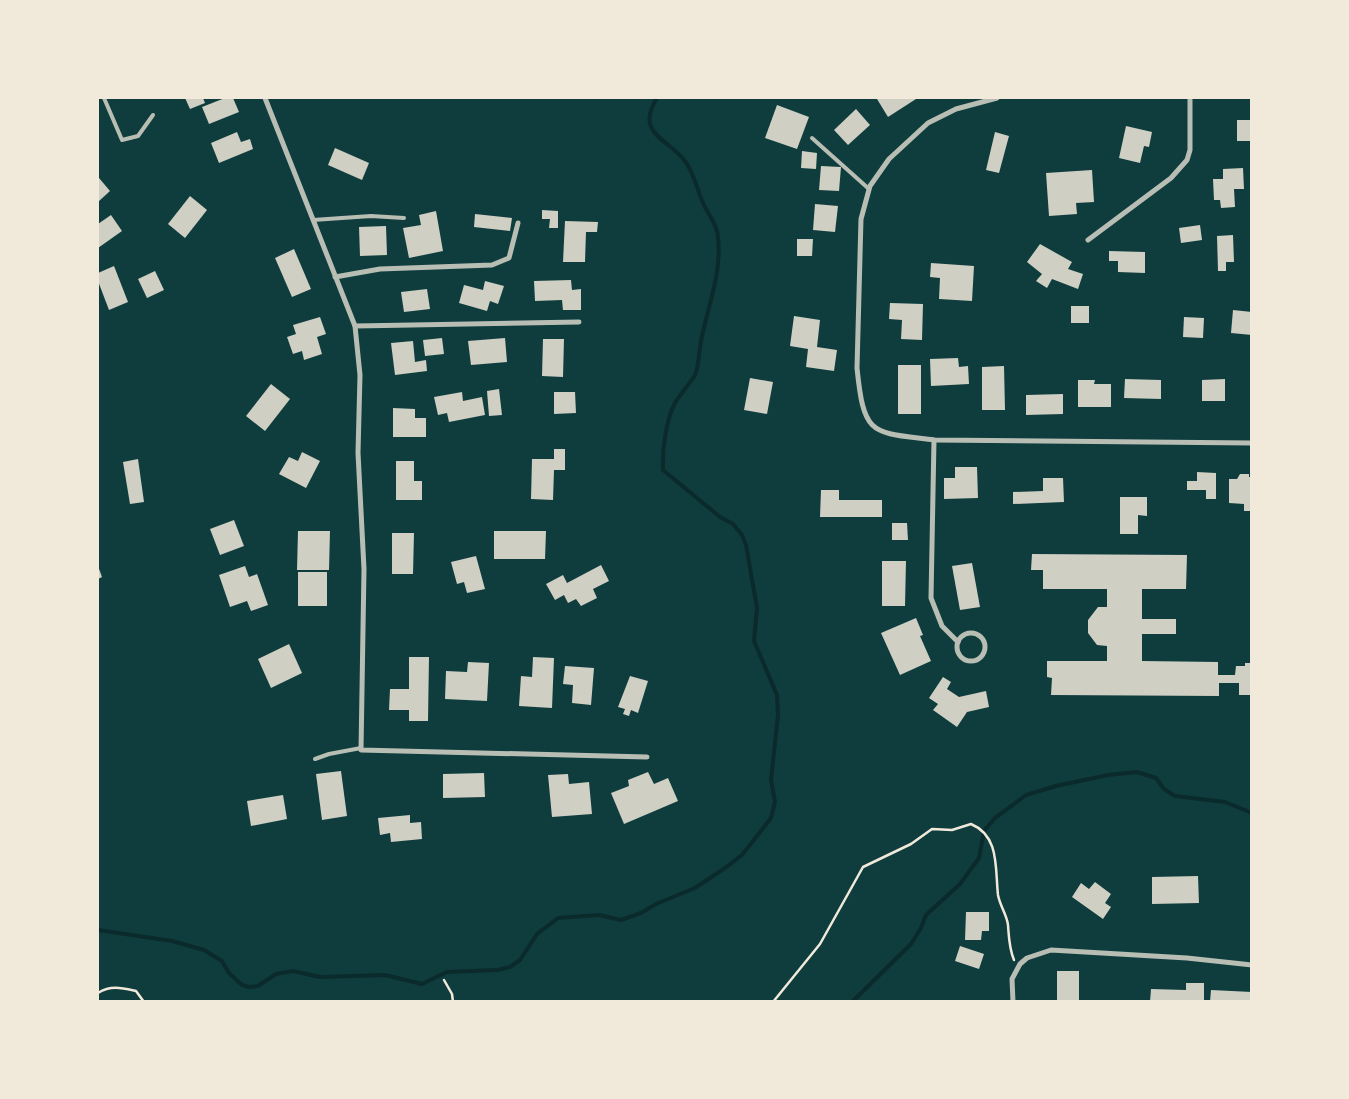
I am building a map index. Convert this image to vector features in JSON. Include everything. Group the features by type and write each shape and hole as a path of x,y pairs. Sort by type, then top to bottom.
{"street":[{"path":"265,98 354,326 360,375 358,453 364,569 361,749 646,757"},
{"path":"997,98 956,109 928,123 902,145 878,173 869,189 861,218 856,368 863,407 868,422 876,430 886,433 934,440 1252,443"},
{"path":"1088,240 1171,178 1182,167 1190,150 1190,98"},
{"path":"335,277 380,269 492,265 509,258 518,223"},
{"path":"354,326 578,322"},
{"path":"934,440 931,598 942,626 958,642 958,652 966,660 976,660 984,652 984,642 976,634 965,634 958,642"},
{"path":"1013,1002 1012,979 1018,966 1027,958 1051,950 1188,958 1252,965"}],"lane":[{"path":"104,98 111,120 122,140 138,136 153,115"},
{"path":"812,138 869,189"},
{"path":"313,220 371,216 404,218"},
{"path":"314,759 329,754 361,749"}],"path":[{"path":"772,1002 820,944 863,867 911,844 932,829 952,830 971,824 979,827 988,839 996,857 999,898 1007,920 1010,949 1018,966"},
{"path":"444,980 452,994 453,1002"},
{"path":"98,993 107,987 120,987 136,991 144,1002"}],"building":[{"path":"185,98 203,98 205,103 190,109"},
{"path":"225,98 233,98 239,112 209,124 202,107"},
{"path":"878,98 915,98 916,99 888,117"},
{"path":"777,105 809,117 797,149 765,138"},
{"path":"856,109 870,125 848,145 834,130"},
{"path":"1237,120 1252,120 1252,141 1237,141"},
{"path":"1126,126 1152,132 1149,147 1144,146 1140,163 1119,158"},
{"path":"237,132 241,142 250,139 253,149 219,163 211,143"},
{"path":"995,132 1009,136 999,173 986,170"},
{"path":"335,148 369,163 362,180 328,165"},
{"path":"802,151 817,153 816,169 801,168"},
{"path":"821,166 841,167 839,191 819,190"},
{"path":"1243,168 1244,189 1234,189 1235,207 1221,208 1220,200 1214,200 1213,179 1223,179 1223,169"},
{"path":"1092,170 1094,202 1076,203 1077,214 1049,216 1046,173"},
{"path":"98,179 110,191 98,202"},
{"path":"190,196 207,210 185,238 168,224"},
{"path":"815,204 838,206 835,232 813,230"},
{"path":"542,210 558,211 558,228 549,228 550,219 542,219"},
{"path":"436,211 443,251 409,258 403,228 421,225 419,215"},
{"path":"475,214 512,218 510,231 474,227"},
{"path":"111,215 122,231 98,248 98,224"},
{"path":"565,221 598,222 597,232 586,232 585,262 563,262"},
{"path":"1200,225 1202,240 1181,243 1179,228"},
{"path":"386,226 387,255 360,256 359,227"},
{"path":"1233,235 1234,262 1226,262 1226,271 1218,271 1217,236"},
{"path":"797,239 813,239 812,256 797,256"},
{"path":"1040,244 1072,262 1068,269 1083,274 1078,289 1052,279 1047,288 1036,281 1042,274 1027,262"},
{"path":"294,249 311,289 292,297 275,258"},
{"path":"1109,251 1145,252 1145,273 1118,272 1118,261 1109,261"},
{"path":"931,263 974,266 972,301 939,299 940,278 930,277"},
{"path":"114,266 128,302 109,310 98,281 98,273"},
{"path":"155,271 164,290 147,298 138,279"},
{"path":"571,280 572,290 581,289 581,310 563,310 562,300 535,301 534,281"},
{"path":"485,281 504,286 498,304 490,301 487,311 459,303 464,285 483,290"},
{"path":"427,289 430,309 404,312 401,292"},
{"path":"890,303 923,304 922,340 901,339 902,320 889,319"},
{"path":"1071,306 1089,306 1089,323 1071,323"},
{"path":"1233,310 1252,312 1252,335 1231,333"},
{"path":"794,316 820,320 817,347 837,350 834,371 806,367 808,349 790,346"},
{"path":"320,317 326,334 317,337 322,354 304,360 302,351 293,354 287,337 296,334 293,325"},
{"path":"1184,317 1204,318 1203,338 1183,337"},
{"path":"442,338 444,354 425,356 423,340"},
{"path":"505,338 507,362 471,365 468,341"},
{"path":"543,339 564,339 563,377 542,376"},
{"path":"413,341 415,362 426,360 427,371 395,375 391,343"},
{"path":"958,358 959,367 968,366 969,384 931,386 930,359"},
{"path":"898,365 921,365 921,414 898,414"},
{"path":"1004,366 1005,410 982,410 982,367"},
{"path":"750,378 773,382 767,414 744,410"},
{"path":"1125,379 1161,380 1161,399 1124,398"},
{"path":"1225,379 1225,401 1202,401 1202,380"},
{"path":"1078,380 1095,380 1094,384 1111,384 1111,407 1078,407"},
{"path":"271,384 290,399 265,431 246,416"},
{"path":"499,389 502,415 489,416 487,391"},
{"path":"462,392 463,401 482,397 485,415 449,422 447,413 438,415 434,397"},
{"path":"554,392 575,392 576,413 554,414"},
{"path":"1063,394 1063,414 1026,415 1026,395"},
{"path":"393,408 415,409 415,418 426,418 426,437 393,437"},
{"path":"554,449 565,449 565,470 554,470 553,500 531,499 532,459 554,459"},
{"path":"302,452 320,461 306,488 279,474 289,457 298,461"},
{"path":"138,459 144,502 130,504 123,462"},
{"path":"396,461 414,461 414,481 422,481 422,500 396,500"},
{"path":"955,467 977,467 978,498 944,499 944,478 955,478"},
{"path":"1197,472 1216,473 1216,499 1206,499 1206,490 1187,490 1187,481 1197,481"},
{"path":"1240,474 1249,474 1249,477 1252,477 1252,511 1244,511 1244,504 1229,503 1229,479 1237,479"},
{"path":"1043,478 1063,478 1064,502 1013,504 1013,492 1043,491"},
{"path":"821,490 839,490 839,500 882,500 882,517 820,517"},
{"path":"1120,497 1147,497 1147,516 1138,515 1138,534 1120,534"},
{"path":"234,520 244,546 220,555 210,529"},
{"path":"892,523 907,523 908,540 892,540"},
{"path":"298,531 330,531 329,570 297,570"},
{"path":"494,531 546,531 545,559 494,559"},
{"path":"392,533 414,533 413,574 392,574"},
{"path":"1032,554 1187,555 1186,589 1142,589 1142,619 1176,619 1176,634 1142,634 1142,661 1218,662 1218,675 1235,675 1236,666 1245,666 1245,663 1252,663 1252,695 1239,695 1239,683 1219,683 1219,696 1051,695 1052,678 1047,677 1047,661 1107,661 1107,646 1097,645 1088,633 1088,620 1098,607 1107,607 1107,589 1043,589 1043,570 1031,570"},
{"path":"476,556 485,589 467,593 464,582 457,584 451,562"},
{"path":"882,561 906,561 905,606 882,606"},
{"path":"972,563 980,607 960,610 952,566"},
{"path":"601,565 609,581 593,589 597,598 581,606 576,599 568,603 564,595 555,600 546,584 563,575 567,583"},
{"path":"98,566 102,577 98,579"},
{"path":"245,566 249,577 257,574 268,605 251,611 247,601 230,607 219,575"},
{"path":"298,572 327,572 327,606 298,606"},
{"path":"916,618 923,635 920,636 931,661 900,675 881,633"},
{"path":"289,644 302,673 271,688 258,659"},
{"path":"409,657 429,657 428,721 409,721 409,710 389,710 390,689 409,689"},
{"path":"533,657 554,658 552,708 519,706 521,676 532,677"},
{"path":"468,662 489,663 487,701 445,699 446,671 467,672"},
{"path":"565,666 594,668 591,705 572,703 573,685 563,684"},
{"path":"630,676 648,681 638,713 631,710 629,716 623,714 625,709 618,707"},
{"path":"943,677 951,682 947,689 959,697 986,691 989,707 967,712 957,727 933,710 938,704 929,698"},
{"path":"341,771 347,816 322,820 316,774"},
{"path":"648,772 654,784 668,778 678,801 624,824 611,793 629,786 628,780"},
{"path":"484,773 485,797 443,798 443,774"},
{"path":"568,774 569,784 589,782 592,814 552,817 548,775"},
{"path":"283,795 287,819 251,826 247,801"},
{"path":"410,815 410,823 421,822 422,839 391,842 390,833 380,835 378,818"},
{"path":"1198,876 1199,903 1152,904 1152,877"},
{"path":"1095,882 1111,894 1105,903 1111,907 1103,919 1072,897 1081,883 1089,889"},
{"path":"966,912 989,912 989,931 982,931 981,940 965,940"},
{"path":"960,946 984,954 979,969 955,961"},
{"path":"1057,971 1079,971 1079,1002 1057,1002"},
{"path":"1186,983 1204,983 1204,1002 1150,1002 1151,989 1186,990"},
{"path":"1211,990 1252,992 1252,1002 1210,1002"}],"waterway":[{"path":"98,930 172,941 204,950 222,961 229,973 242,985 249,987 258,986 276,974 293,971 320,977 385,975 422,984 447,972 498,970 510,967 520,960 537,934 558,918 599,915 621,920 641,913 656,904 695,888 742,855 771,818 775,802 771,780 778,715 777,695 754,641 757,608 746,545 742,535 733,524 720,517 663,470 665,436 669,418 675,403 695,375 714,289 719,250 716,227 703,203 688,166 678,153 656,135 652,128 649,120 651,110 657,98"},
{"path":"852,1002 911,944 921,928 926,915 960,884 979,858 984,831 995,818 1026,795 1056,786 1108,775 1137,772 1156,778 1164,789 1175,796 1225,802 1252,813"}]}
